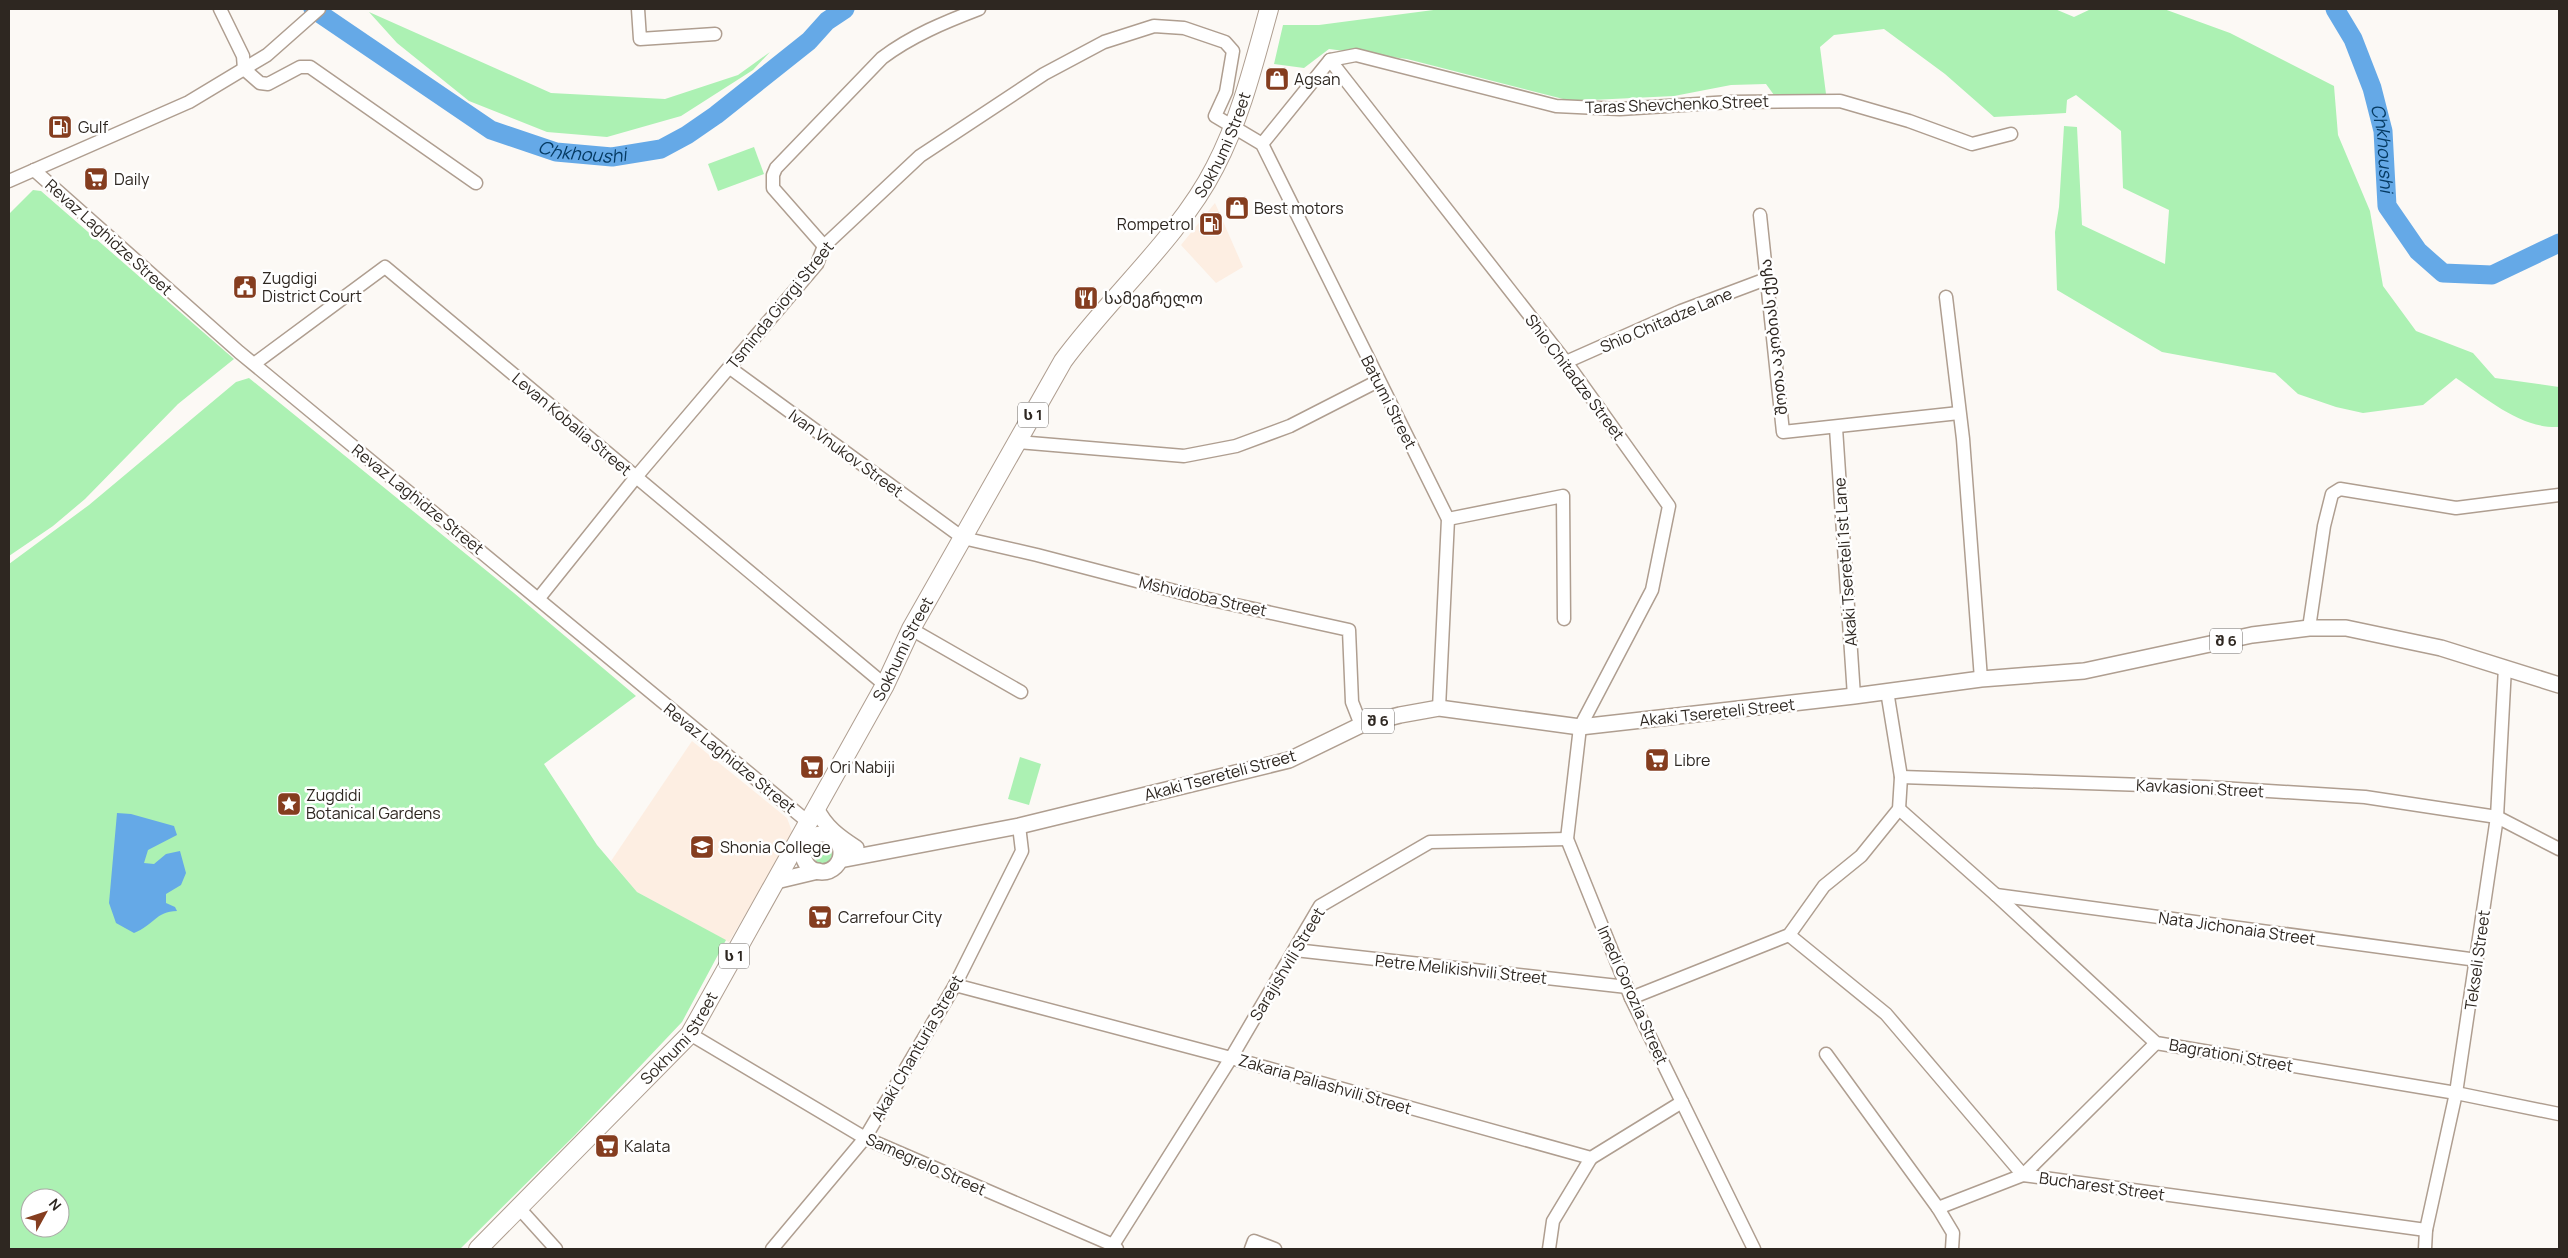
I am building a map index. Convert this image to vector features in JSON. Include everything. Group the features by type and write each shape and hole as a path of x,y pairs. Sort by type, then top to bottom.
{"highway":[{"name":"Sokhumi Street","path":"478,1249 690,1034 776,882 800,848 812,815 885,685 911,629 1063,362 1087,328 1169,234 1214,168 1240,110 1269,9"}],"main road":[{"name":"Akaki Tsereteli Street","path":"882,852 1019,826 1289,760 1361,726 1400,714 1439,708 1580,727 1980,680 2084,671 2252,635 2310,628 2346,628 2441,648 2559,685"},
{"name":"შ 6","path":"812,815 831,837 856,848 882,852"},
{"name":"შ 6","path":"812,815 821,819 836,835 856,848"},
{"path":"818,871 811,868 800,848 813,836 831,837 841,852 840,860"},
{"name":"შ 6","path":"776,882 818,871 827,871 835,867 840,860 882,852"}],"street":[{"path":"220,9 243,56 244,69 260,83 268,84 300,67 310,67 476,183"},
{"path":"9,181 189,102 284,42 319,9"},
{"path":"638,9 640,39 715,34"},
{"path":"824,246 773,188 773,175 776,168 882,58 898,46 946,22 979,9"},
{"name":"Tsminda Giorgi Street","path":"539,598 636,477 817,264 824,246 920,156 1044,74 1104,42 1154,26 1184,28 1225,42 1233,51 1226,92 1215,116 1233,127"},
{"name":"Taras Shevchenko Street","path":"1330,60 1356,55 1556,106 1620,110 1730,102 1840,101 1909,121 1972,144 2011,134"},
{"path":"1233,127 1262,144 1330,60"},
{"name":"Shio Chitadze Street","path":"1330,60 1566,362 1669,506 1652,590 1580,727"},
{"name":"Batumi Street","path":"1262,144 1448,519 1439,708"},
{"name":"Revaz Laghidze Street","path":"34,170 254,364 539,598 812,815"},
{"name":"შოთა აკობიას ქუჩა","path":"1760,215 1783,432 1836,428 1959,413"},
{"name":"Levan Kobalia Street","path":"254,364 386,267 885,685"},
{"name":"Shio Chitadze Lane","path":"1566,362 1681,311 1766,279"},
{"path":"1946,298 1963,439 1980,680"},
{"name":"Ivan Vnukov Street","path":"730,368 963,538"},
{"path":"1018,442 1184,456 1236,446 1290,426 1378,381"},
{"name":"Akaki Tsereteli 1st Lane","path":"1836,428 1854,696"},
{"path":"2310,628 2324,526 2332,494 2340,489 2456,508 2559,495"},
{"path":"1448,519 1563,496 1564,619"},
{"name":"Mshvidoba Street","path":"963,538 1190,595 1349,630 1352,702 1361,726"},
{"path":"911,629 1021,692"},
{"name":"Tekseli Street","path":"2425,1249 2426,1230 2456,1093 2497,817 2505,667"},
{"path":"1629,993 1789,936 1824,886 1861,856 1898,810 1901,777 1887,691"},
{"name":"Imedi Gorozia Street","path":"1580,727 1567,840 1629,993 1754,1249"},
{"name":"Kavkasioni Street","path":"1901,777 2205,787 2365,797 2497,817 2559,849"},
{"name":"Bagrationi Street","path":"1898,810 1996,895 2156,1043 2456,1093 2559,1114"},
{"name":"Akaki Chanturia Street","path":"772,1249 865,1138 955,985 1022,851 1019,826"},
{"name":"Sarajishvili Street","path":"1115,1247 1231,1058 1320,906 1430,842 1567,840"},
{"name":"Nata Jichonaia Street","path":"1996,895 2477,960"},
{"name":"Bucharest Street","path":"1789,936 1886,1014 2022,1175 2426,1230"},
{"name":"Petre Melikishvili Street","path":"1295,950 1629,993"},
{"name":"Zakaria Paliashvili Street","path":"955,985 1231,1058 1591,1158"},
{"name":"Samegrelo Street","path":"690,1034 865,1138 1115,1247"},
{"path":"1938,1208 2022,1175 2156,1043"},
{"path":"1826,1054 1938,1208 1953,1233 1952,1249"},
{"path":"1549,1249 1553,1221 1591,1158 1682,1102"},
{"path":"519,1208 556,1249"},
{"path":"1251,1249 1254,1241 1275,1249"}],"shaded area":[{"name":"Rompetrol","path":"1215,203 1243,267 1216,283 1181,245"},
{"name":"Shonia College","path":"692,741 787,818 793,834 729,942 637,892 611,861"}],"green space":[{"path":"1441,9 2055,9 2074,17 2091,9 2164,9 2230,33 2334,86 2338,135 2370,211 2383,286 2416,331 2473,353 2495,378 2559,387 2559,427 2531,423 2518,418 2504,411 2456,378 2423,405 2363,413 2336,407 2298,394 2275,373 2162,352 2057,290 2055,232 2059,207 2064,126 2077,127 2082,225 2165,264 2169,210 2123,188 2121,131 2076,95 2067,100 2066,113 1994,117 1945,74 1884,29 1834,35 1820,47 1826,94 1774,95 1766,84 1731,85 1674,96 1571,101 1407,59 1329,49 1304,68 1274,64 1283,25 1319,25"},
{"path":"369,12 551,93 665,99 738,75 770,52 753,70 681,116 607,137 547,132 469,101 397,43"},
{"path":"754,147 764,174 718,191 708,164"},
{"path":"33,190 41,191 234,359 178,404 85,499 53,526 9,556 9,214"},
{"name":"Zugdidi Botanical Gardens","path":"249,378 514,593 636,696 544,764 597,845 637,892 726,940 682,1022 575,1135 460,1249 9,1249 9,564 89,505 236,382"},
{"path":"1020,757 1041,764 1029,805 1008,799"},
{"path":"819,846 827,846 832,851 830,862 819,864 814,859 814,851"}],"water":[{"path":"117,813 131,814 174,826 177,835 148,850 144,863 154,864 166,854 180,851 186,873 181,885 166,894 166,903 175,907 177,911 164,913 146,927 134,933 116,923 109,903"}],"waterway":[{"name":"Chkhoushi","path":"313,9 491,130 556,152 612,157 661,149 687,135 716,115 809,41 827,21 845,9"},
{"name":"Chkhoushi","path":"2335,9 2353,39 2372,88 2383,131 2387,206 2418,251 2443,273 2492,275 2559,243"}],"place":[{"name":"Agsan","path":"1277,79"},
{"name":"Gulf","path":"60,127"},
{"name":"Daily","path":"96,179"},
{"name":"Best motors","path":"1237,208"},
{"name":"Rompetrol","path":"1211,224"},
{"name":"Zugdigi District Court","path":"245,287"},
{"name":"სამეგრელო","path":"1086,298"},
{"name":"Libre","path":"1657,760"},
{"name":"Ori Nabiji","path":"812,767"},
{"name":"Zugdidi Botanical Gardens","path":"289,804"},
{"name":"Shonia College","path":"702,847"},
{"name":"Carrefour City","path":"820,917"},
{"name":"Kalata","path":"607,1146"}]}
